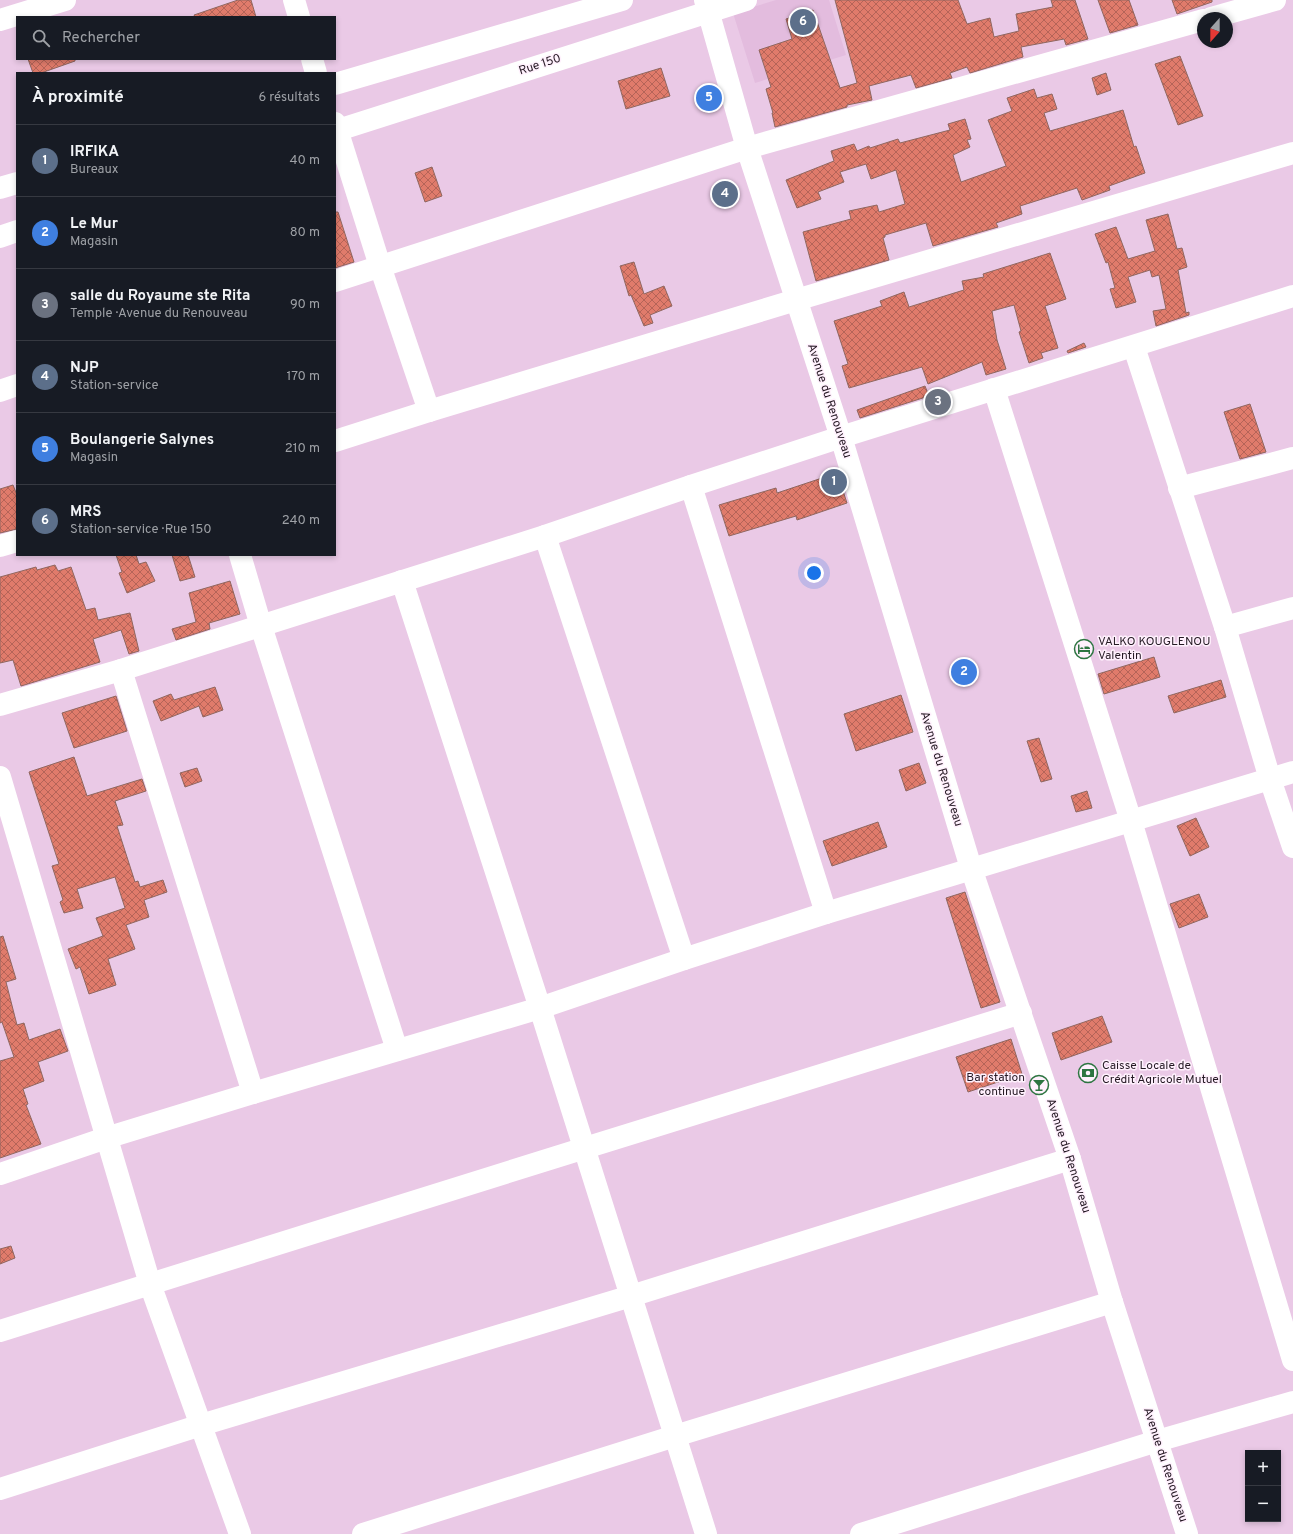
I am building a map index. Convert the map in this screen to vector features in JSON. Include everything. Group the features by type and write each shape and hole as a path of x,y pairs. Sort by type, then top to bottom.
{"street":[{"path":"0,20 64,0"},
{"path":"294,0 299,16"},
{"path":"336,84 622,0"},
{"name":"Rue 150","path":"336,128 707,6 746,0"},
{"path":"1232,12 1275,0"},
{"name":"Avenue du Renouveau","path":"707,6 747,148 841,437 971,868 1070,1159 1112,1302 1187,1534"},
{"path":"336,281 747,148 1197,22"},
{"path":"312,60 316,72"},
{"path":"336,128 380,266 429,411"},
{"path":"336,441 796,300 1293,153"},
{"path":"0,188 16,183"},
{"path":"0,237 16,231"},
{"path":"0,705 121,670 261,626 545,536 841,437 1134,347 1293,296"},
{"path":"1134,347 1225,627 1270,779 1293,847"},
{"path":"0,390 16,385"},
{"path":"994,389 1131,822 1293,1360"},
{"path":"1179,488 1293,458"},
{"path":"691,486 826,913"},
{"path":"545,536 684,960"},
{"path":"0,546 16,540"},
{"path":"240,556 261,626 397,1050"},
{"path":"402,581 585,1148 706,1534"},
{"path":"1225,627 1293,608"},
{"path":"121,670 253,1092"},
{"path":"0,1174 106,1138 253,1092 540,1008 826,913 1293,772"},
{"path":"0,777 150,1284 240,1534"},
{"path":"0,1331 585,1148 1021,1014"},
{"path":"0,1490 200,1425 631,1296 1070,1159"},
{"path":"363,1534 675,1436 1112,1302"},
{"path":"861,1534 1157,1441 1293,1402"}],"shaded area":[{"path":"776,0 829,0 846,55 755,83 733,13"}],"building":[{"path":"238,0 251,0 256,16 194,16"},
{"path":"835,0 958,0 967,24 990,18 994,37 1019,31 1016,14 1053,7 1051,0 1075,0 1088,39 1066,45 1064,39 1021,47 1023,57 970,73 967,67 950,73 952,78 916,88 911,75 869,86 872,100 847,105 847,107 775,127 773,113 766,89 771,87 759,50 792,39 786,19 813,10 840,88 857,83"},
{"path":"1098,0 1129,0 1138,25 1110,33"},
{"path":"1172,0 1212,0 1212,2 1177,14"},
{"path":"1180,56 1203,116 1178,125 1155,64"},
{"path":"28,60 75,60 44,72 33,72"},
{"path":"661,68 670,96 626,109 618,81"},
{"path":"1106,73 1111,90 1097,95 1092,78"},
{"path":"1034,89 1037,98 1052,94 1057,109 1044,113 1050,131 1123,110 1134,147 1136,146 1145,173 1109,186 1110,190 1082,200 1077,188 1020,206 1022,214 996,223 998,227 933,246 926,223 885,235 883,238 889,260 816,281 803,232 851,219 849,211 877,205 879,212 905,204 896,170 871,179 866,164 840,172 844,182 818,192 821,199 797,208 786,180 834,161 831,151 854,144 857,151 869,146 870,148 898,139 900,143 950,130 948,124 965,119 971,139 967,140 970,147 953,155 961,182 1006,166 988,120 1012,111 1007,98"},
{"path":"432,167 442,196 425,202 415,173"},
{"path":"336,212 338,212 354,262 336,268"},
{"path":"1168,214 1177,249 1182,248 1187,267 1178,270 1186,313 1189,312 1189,315 1156,326 1153,311 1166,309 1159,275 1152,277 1150,270 1128,277 1136,302 1116,308 1110,289 1115,288 1108,262 1106,263 1095,234 1116,227 1128,259 1155,251 1146,220"},
{"path":"1050,253 1066,299 1045,306 1058,348 1041,353 1043,358 1029,363 1019,332 1021,331 1014,305 992,311 997,340 1006,369 986,375 982,362 928,384 922,367 849,388 842,366 848,364 834,321 882,306 880,301 904,292 909,307 964,290 962,281 984,277 983,274"},
{"path":"634,262 644,294 664,286 672,306 650,315 653,323 644,326 631,295 629,296 620,266"},
{"path":"1084,343 1086,347 1068,353 1067,351"},
{"path":"925,386 929,396 860,418 857,410"},
{"path":"1250,404 1266,452 1240,459 1224,412"},
{"path":"837,473 847,503 797,520 796,516 729,536 719,505 776,488 777,493"},
{"path":"13,485 16,492 16,529 0,533 0,489"},
{"path":"116,556 136,556 139,564 146,562 155,581 127,593 119,573 122,572"},
{"path":"172,556 188,556 195,577 180,581"},
{"path":"55,565 58,571 71,567 86,610 95,608 98,620 130,613 139,651 129,654 121,630 93,639 100,662 21,686 13,660 0,663 0,577 36,567 37,570"},
{"path":"230,581 240,614 209,623 210,629 176,640 172,629 196,622 189,593"},
{"path":"1154,657 1160,677 1104,694 1098,674"},
{"path":"1221,680 1226,697 1174,713 1168,696"},
{"path":"215,687 223,710 203,717 199,706 161,721 153,701 171,694 174,700"},
{"path":"901,695 913,732 856,751 844,714"},
{"path":"116,696 127,731 74,748 62,713"},
{"path":"1039,738 1052,779 1041,782 1027,741"},
{"path":"74,757 87,796 142,779 146,791 115,801 123,825 117,826 135,882 138,881 140,887 163,880 167,892 144,900 149,917 126,925 135,949 108,959 116,985 89,994 80,967 76,969 68,949 103,936 96,918 125,908 115,877 77,889 83,908 64,913 60,902 63,900 52,866 59,864 29,772"},
{"path":"919,763 926,783 906,791 899,770"},
{"path":"197,768 202,781 185,787 180,773"},
{"path":"1087,791 1092,808 1076,812 1071,796"},
{"path":"1196,818 1209,847 1190,856 1177,826"},
{"path":"878,822 887,847 832,866 823,841"},
{"path":"965,892 1000,1002 981,1008 946,898"},
{"path":"1199,894 1208,917 1179,928 1170,904"},
{"path":"3,936 16,979 6,982 17,1025 24,1023 29,1040 60,1029 68,1051 38,1062 44,1081 23,1089 28,1104 26,1105 41,1144 0,1158 0,1061 14,1057 2,1022 0,1023 0,937"},
{"path":"1102,1016 1112,1042 1061,1060 1052,1033"},
{"path":"1011,1039 1022,1074 968,1092 956,1057"},
{"path":"11,1246 15,1258 0,1264 0,1249"}],"place":[{"name":"MRS","path":"803,22"},
{"name":"Boulangerie Salynes","path":"709,98"},
{"name":"NJP","path":"725,194"},
{"name":"salle du Royaume ste Rita","path":"938,402"},
{"name":"IRFIKA","path":"834,482"},
{"name":"VALKO KOUGLENOU Valentin","path":"1084,649"},
{"name":"Le Mur","path":"964,672"},
{"name":"Caisse Locale de Crédit Agricole Mutuel","path":"1088,1073"},
{"name":"Bar station continue","path":"1039,1085"}]}
